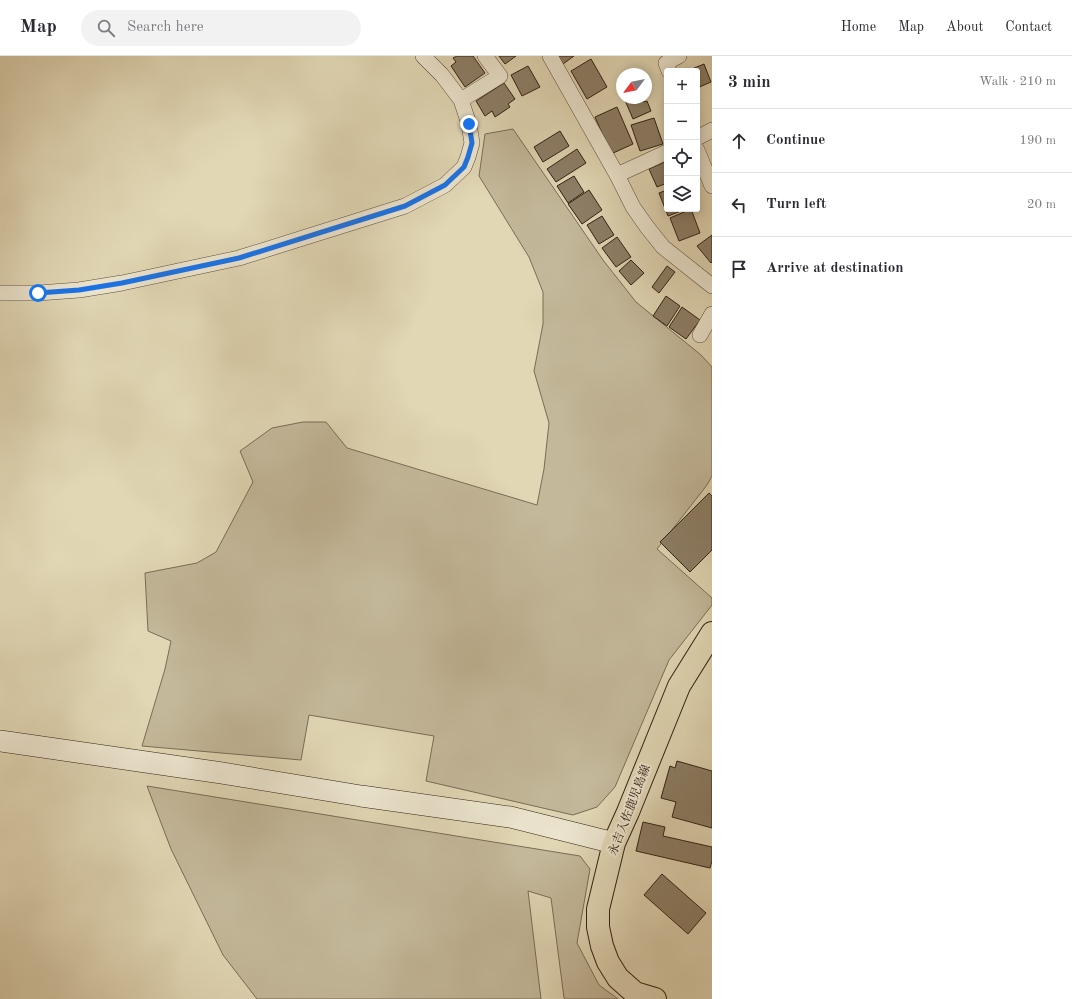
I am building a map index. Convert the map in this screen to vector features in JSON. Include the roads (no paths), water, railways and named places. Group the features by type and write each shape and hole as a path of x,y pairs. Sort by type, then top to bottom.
{"main road":[{"name":"永吉入佐鹿児島線","path":"655,999 635,993 618,978 608,962 602,946 598,927 598,909 614,843 679,686 712,633"}],"street":[{"path":"0,293 38,293 79,290 122,283 239,258 405,206 445,185 464,167 468,157 472,143 469,124 461,100 442,75 423,56"},
{"path":"461,100 500,76 485,56"},
{"path":"550,56 618,175 634,207 655,237 663,247 712,286"},
{"path":"668,68 666,63 679,56"},
{"path":"700,136 712,130"},
{"path":"618,175 664,153"},
{"path":"700,157 712,186"},
{"path":"700,335 712,314"},
{"path":"0,741 510,817 614,843"}]}
